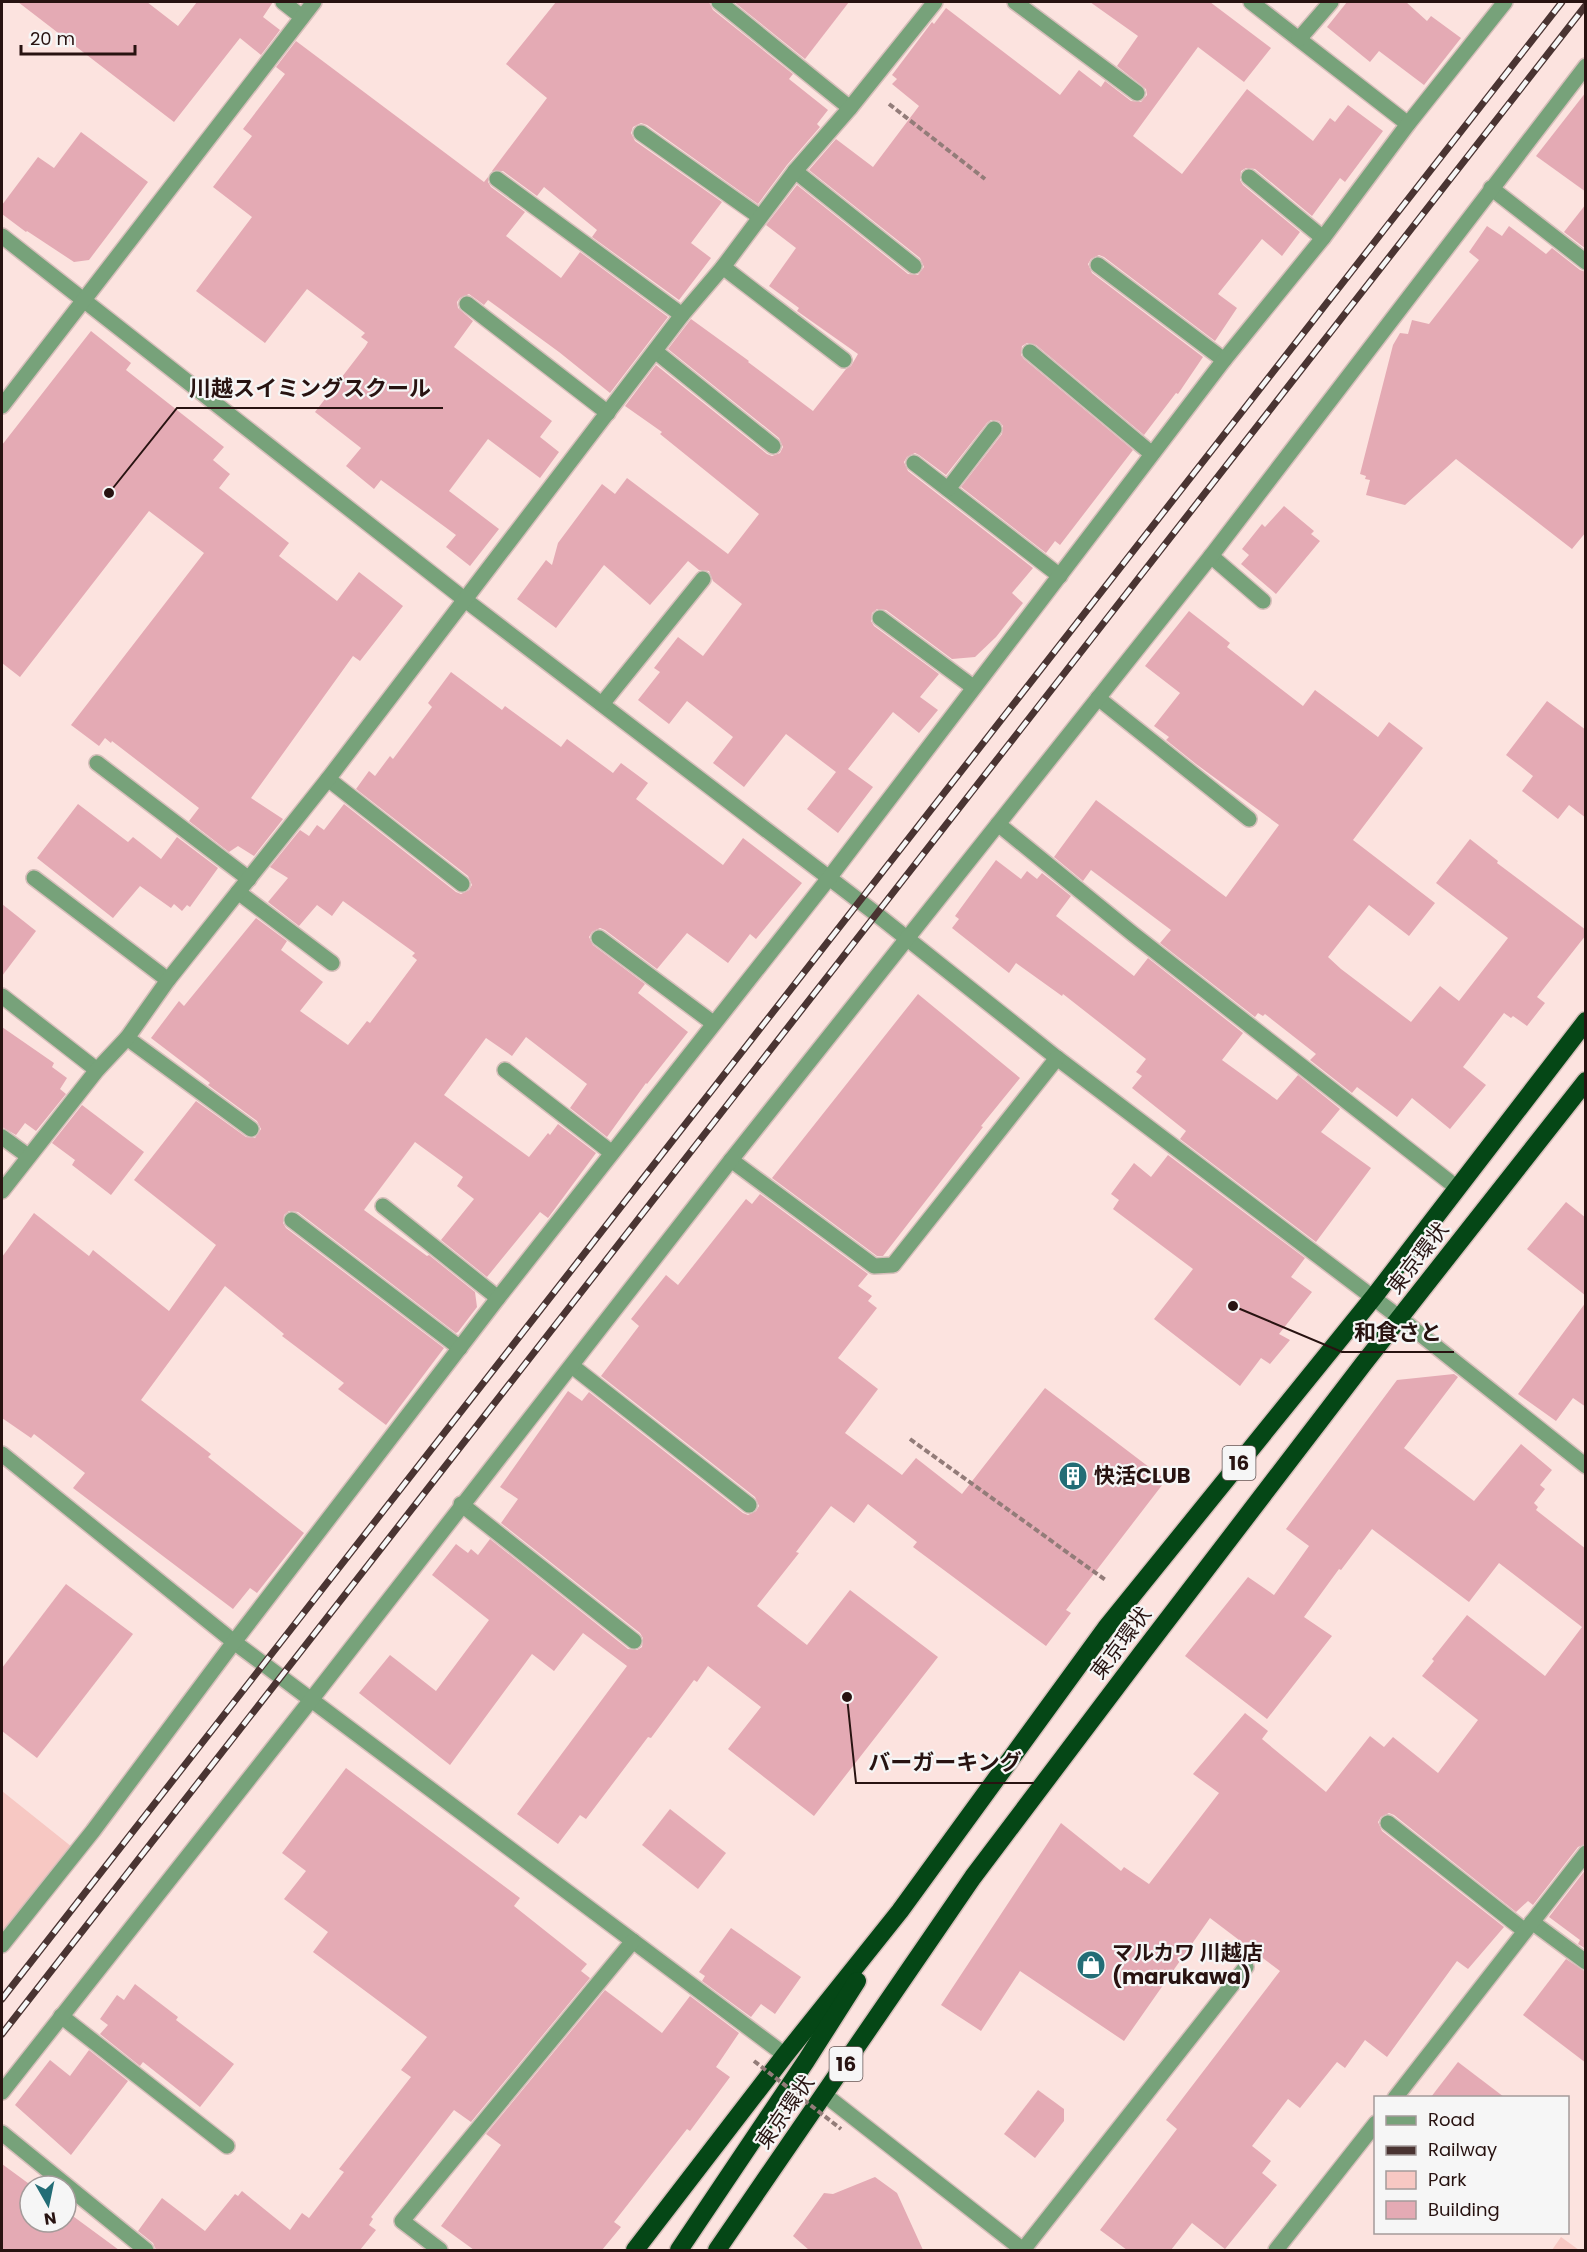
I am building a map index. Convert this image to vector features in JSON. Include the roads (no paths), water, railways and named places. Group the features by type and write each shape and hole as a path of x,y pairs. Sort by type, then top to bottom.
{"highway":[{"name":"東京環状","path":"635,2250 785,2055 900,1911 1106,1628 1373,1298 1456,1187 1586,1021"},
{"name":"東京環状","path":"717,2250 973,1877 1156,1634 1586,1081"},
{"name":"東京環状","path":"679,2250 806,2061 900,1911"}],"street":[{"path":"283,2 302,17"},
{"path":"2,406 314,2"},
{"path":"719,2 850,108"},
{"path":"2,1191 27,1156 97,1070 127,1038 168,980 328,779 682,315 723,267 795,171 850,108 935,2"},
{"path":"1016,2 1137,93"},
{"path":"1251,2 1408,124"},
{"path":"1299,39 1331,2"},
{"path":"2,1945 93,1831 234,1642 498,1298 828,878 1224,360 1323,238 1408,124 1505,2"},
{"path":"2,2092 311,1700 461,1504 572,1366 731,1160 1211,555 1586,66"},
{"path":"641,133 760,218"},
{"path":"795,171 914,266"},
{"path":"1249,177 1323,238"},
{"path":"497,179 682,315"},
{"path":"1491,188 1586,262"},
{"path":"2,236 464,599 828,878 1057,1058 1400,1318 1586,1466"},
{"path":"1098,265 1224,360"},
{"path":"723,267 844,360"},
{"path":"467,304 608,414"},
{"path":"655,351 773,446"},
{"path":"1030,352 1152,454"},
{"path":"948,489 994,429"},
{"path":"914,463 1060,576"},
{"path":"1211,555 1263,601"},
{"path":"602,704 702,579"},
{"path":"880,618 973,687"},
{"path":"1098,698 1249,819"},
{"path":"97,763 249,879"},
{"path":"328,779 462,884"},
{"path":"998,824 1133,934 1456,1187"},
{"path":"34,878 168,980"},
{"path":"238,892 332,963"},
{"path":"599,938 713,1023"},
{"path":"2,996 97,1070"},
{"path":"127,1038 250,1129"},
{"path":"731,1160 874,1266 893,1265 1057,1058"},
{"path":"505,1070 612,1153"},
{"path":"2,1137 27,1156"},
{"path":"383,1206 498,1298"},
{"path":"292,1220 460,1348"},
{"path":"572,1366 749,1505"},
{"path":"2,1454 234,1642 785,2055"},
{"path":"461,1504 634,1641"},
{"path":"1388,1823 1529,1927 1586,1962"},
{"path":"1396,2096 1586,1853"},
{"path":"440,2250 402,2221 633,1941"},
{"path":"825,2095 1021,2250 1246,1967"},
{"path":"62,2016 227,2146"},
{"path":"1276,2250 1374,2126"},
{"path":"2,2133 146,2250"}],"railway":[{"path":"2,1999 1562,2"},
{"path":"2,2034 1586,5"}],"place":[{"name":"川越スイミングスクール","path":"109,493"},
{"name":"和食さと","path":"1233,1306"},
{"name":"快活CLUB","path":"1073,1476"},
{"name":"バーガーキング","path":"847,1697"},
{"name":"マルカワ 川越店 (marukawa)","path":"1091,1965"}]}
